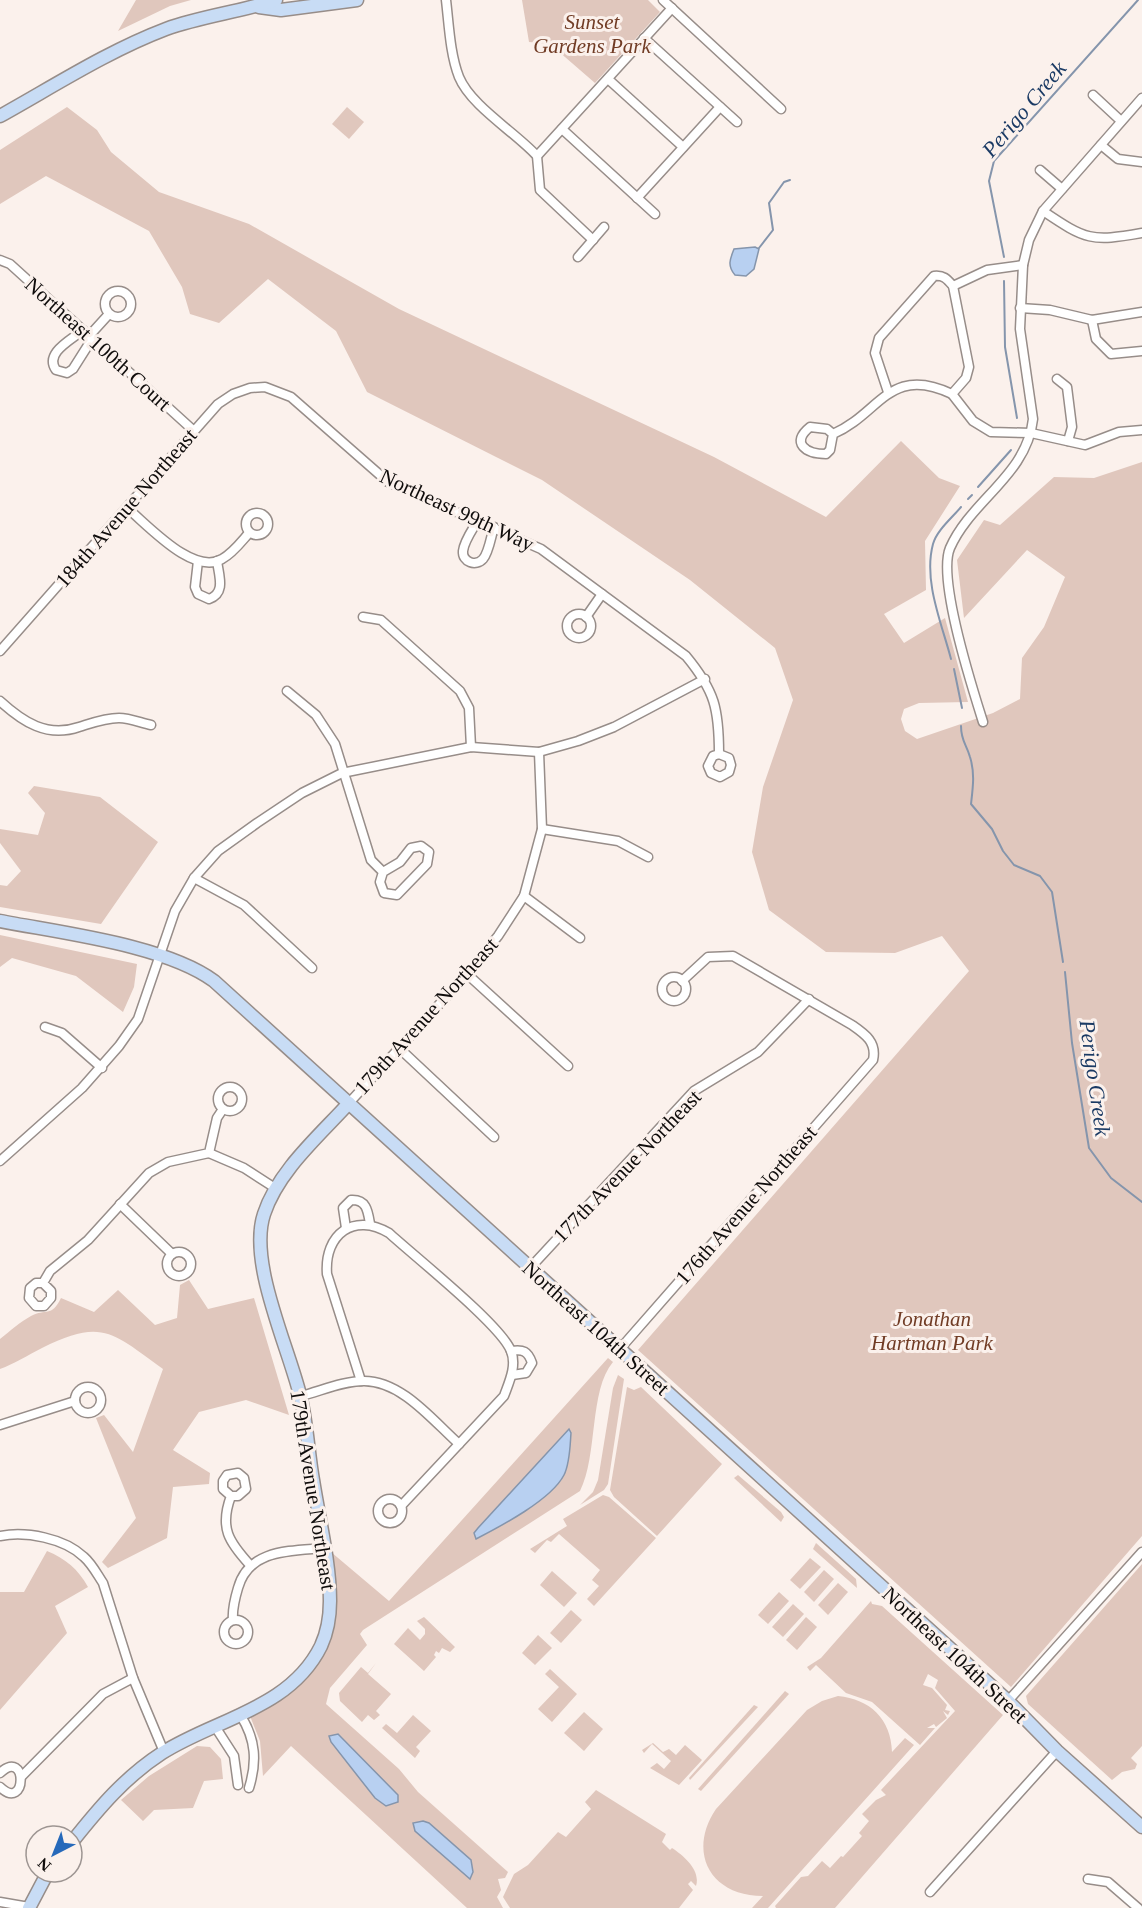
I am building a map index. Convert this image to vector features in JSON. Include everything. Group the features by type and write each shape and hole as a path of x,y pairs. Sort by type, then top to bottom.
{"street":[{"path":"0,116 117,52 165,30 215,14 276,0"},
{"path":"258,3 281,10 357,0"},
{"path":"446,0 461,81 476,100 537,156 540,190 593,240"},
{"path":"663,0 781,109"},
{"path":"537,156 672,8"},
{"path":"644,38 736,122"},
{"path":"608,79 683,147"},
{"path":"1092,95 1121,121"},
{"path":"983,722 954,617 947,583 946,563 957,536 1014,468 1023,454 1031,433 1033,419 1020,329 1023,265 1029,240 1043,211 1142,98"},
{"path":"637,198 720,106"},
{"path":"562,129 655,214"},
{"path":"1101,145 1118,159 1142,162"},
{"path":"1040,170 1062,189"},
{"path":"1043,211 1089,238 1102,240 1142,233"},
{"path":"578,257 604,227"},
{"name":"Northeast 100th Court","path":"1,260 194,431"},
{"path":"953,286 987,270 1023,265"},
{"path":"888,392 875,353 879,338 934,276 947,278 953,286 969,367 966,378 952,394"},
{"path":"1020,308 1050,310 1092,320 1142,312"},
{"path":"88,335 73,369 67,373 56,370 52,361 54,355 88,335 109,314"},
{"path":"1092,320 1096,339 1111,354 1142,351"},
{"path":"1057,379 1067,387 1072,427 1068,441"},
{"path":"832,434 849,427 888,392 906,386 926,385 952,394 973,421 991,432 1031,433 1085,445 1119,432 1142,430"},
{"name":"184th Avenue Northeast","path":"0,651 218,404 233,394 265,387"},
{"name":"Northeast 99th Way","path":"265,387 291,398 308,410 388,482 541,549 686,656 705,679"},
{"path":"127,508 174,548 190,559 198,561 217,561 231,553 249,533"},
{"path":"478,520 463,550 464,557 469,562 477,563 483,559 494,527"},
{"path":"198,561 195,588 198,594 208,598 215,596 220,587 217,561"},
{"path":"586,616 602,594"},
{"path":"363,617 381,620 460,691 469,708 471,747"},
{"path":"0,1161 102,1068 138,1019 149,991 158,955 175,911 194,878 218,851 302,793 342,773 471,747 539,752 578,741 614,727 705,679 719,722 719,754"},
{"path":"287,692 316,715 335,744 342,773 371,860 382,872"},
{"path":"0,701 32,726 50,731 67,731 102,720 120,718 151,725"},
{"name":"179th Avenue Northeast","path":"84,1827 116,1788 164,1752 241,1716 288,1688 320,1646 328,1623 330,1601 324,1548 301,1396 264,1276 261,1251 263,1215 275,1188 467,974 498,936 524,896 542,829 539,752"},
{"path":"542,829 618,841 648,856"},
{"path":"421,846 429,852 427,864 397,895 384,893 380,882 382,872 400,862 411,848 421,846"},
{"path":"194,878 244,905 312,968"},
{"path":"524,896 580,938"},
{"name":"Northeast 104th Street","path":"0,921 158,955 196,968 214,981 1008,1701 1057,1751 1142,1827"},
{"path":"682,981 708,957 733,956 809,999"},
{"path":"467,974 568,1066"},
{"name":"176th Avenue Northeast","path":"619,1350 873,1059 874,1046 866,1035 809,999"},
{"name":"177th Avenue Northeast","path":"530,1268 694,1092 758,1052 809,999"},
{"path":"45,1028 62,1033 102,1068"},
{"path":"399,1048 494,1137"},
{"path":"209,1153 218,1118 223,1109"},
{"path":"43,1283 50,1270 88,1240 149,1173 168,1162 209,1153 244,1168 275,1188"},
{"path":"346,1228 343,1208 351,1200 360,1201 366,1207 370,1224"},
{"path":"120,1204 172,1254"},
{"path":"361,1381 327,1274 326,1258 331,1246 346,1228 357,1224 370,1224 389,1233 491,1326 511,1351 513,1362 512,1375 504,1396 401,1506"},
{"path":"511,1351 526,1352 532,1363 526,1373 512,1375"},
{"path":"301,1396 361,1381 380,1383 402,1393 459,1444"},
{"path":"0,1425 75,1401"},
{"path":"231,1496 225,1522 229,1542 250,1565"},
{"path":"0,1536 17,1535 53,1540 84,1557 103,1583 133,1678 164,1752"},
{"path":"233,1620 234,1600 239,1582 250,1565 275,1552 324,1548"},
{"path":"1008,1701 1142,1552"},
{"path":"0,1787 7,1792 14,1791 22,1783 22,1776 103,1694 133,1678"},
{"path":"241,1716 250,1732 254,1750 254,1772 249,1788"},
{"path":"216,1728 234,1756 238,1785"},
{"path":"930,1892 1057,1751"},
{"path":"0,1773 6,1768 13,1768 22,1776"},
{"path":"1088,1879 1108,1882 1138,1908"},
{"path":"0,1902 29,1907 41,1884"}],"green space":[{"path":"136,0 191,0 170,6 118,31"},
{"name":"Sunset Gardens Park","path":"522,0 648,0 660,12 595,83 550,44 529,42"},
{"name":"Jonathan Hartman Park","path":"67,107 97,130 111,152 159,192 249,224 399,309 714,457 826,517 901,441 939,478 960,486 925,541 926,590 884,614 904,643 945,618 968,702 919,703 904,709 901,719 905,731 917,739 993,713 1020,699 1022,658 1044,627 1065,577 1027,550 964,618 957,560 984,520 1000,525 1054,477 1094,478 1142,462 1142,1536 1011,1687 638,1350 969,971 942,936 895,953 826,952 769,910 752,852 763,787 793,700 775,648 690,580 542,480 367,392 336,331 268,279 219,323 190,314 182,287 149,231 46,176 0,204 0,150"},
{"path":"347,107 364,122 349,139 332,124"},
{"path":"34,786 100,797 158,842 101,924 0,907 0,885 7,886 21,871 0,843 0,829 38,835 45,813 28,793"},
{"path":"0,935 137,964 134,987 123,1012 76,976 12,958 0,967"},
{"path":"189,1280 208,1309 254,1298 289,1415 246,1400 199,1412 173,1450 210,1473 209,1484 173,1487 167,1538 108,1568 102,1562 136,1518 96,1418 104,1415 133,1452 163,1369 118,1338 106,1333 93,1332 79,1333 62,1339 0,1369 0,1339 31,1316 54,1308 61,1298 94,1312 118,1290 155,1325 177,1318 180,1285"},
{"path":"608,1358 613,1362 605,1374 600,1389 586,1477 580,1491 363,1630 360,1634 367,1645 330,1688 326,1704 399,1769 418,1792 508,1872 505,1878 498,1879 501,1890 497,1897 503,1908 467,1908 291,1746 263,1776 260,1741 250,1716 286,1696 314,1666 329,1638 331,1552 389,1601"},
{"path":"618,1375 624,1379 608,1484 604,1490 580,1505 593,1492 598,1480 613,1388"},
{"path":"627,1387 634,1390 641,1387 722,1464 657,1536 614,1497 610,1490"},
{"path":"738,1475 781,1512 784,1517 781,1522 734,1478"},
{"path":"603,1495 609,1497 656,1538 594,1606 587,1599 599,1586 592,1580 600,1570 559,1534 551,1542 547,1540 535,1553 530,1549 567,1526 563,1519"},
{"path":"816,1543 856,1579 857,1588 813,1549"},
{"path":"47,1551 71,1565 88,1587 55,1606 67,1633 0,1710 0,1592 24,1592"},
{"path":"810,1558 821,1567 800,1589 790,1580"},
{"path":"1142,1564 1142,1746 1131,1758 1137,1764 1135,1769 1122,1772 1112,1780 1028,1704 1026,1696"},
{"path":"824,1570 834,1579 814,1602 804,1592"},
{"path":"552,1571 577,1593 564,1607 540,1585"},
{"path":"838,1583 848,1592 828,1615 818,1605"},
{"path":"779,1592 789,1601 768,1624 758,1615"},
{"path":"871,1601 872,1604 882,1606 1003,1715 835,1908 776,1908 775,1906 801,1877 808,1876 822,1861 830,1868 841,1856 843,1857 862,1836 859,1833 869,1821 862,1814 876,1800 886,1795 881,1790 955,1711 935,1688 938,1680 928,1674 923,1685 932,1688 947,1705 945,1710 950,1711 948,1715 943,1711 947,1718 936,1727 934,1724 927,1728 935,1728 920,1745 872,1702 846,1693 816,1665 810,1671 807,1667 821,1658"},
{"path":"793,1604 804,1614 783,1637 772,1627"},
{"path":"571,1610 582,1620 561,1643 550,1633"},
{"path":"424,1617 455,1647 450,1652 442,1648 439,1653 436,1651 434,1655 436,1657 424,1671 394,1644 408,1628 420,1640 425,1634 425,1629 417,1621"},
{"path":"806,1617 817,1627 797,1650 786,1640"},
{"path":"538,1635 552,1648 535,1665 522,1653"},
{"path":"376,1663 368,1674 391,1694 376,1711 380,1715 374,1720 368,1715 362,1722 340,1701 339,1693 361,1667 368,1673"},
{"path":"550,1669 577,1694 552,1722 538,1709 559,1687 545,1674"},
{"path":"785,1691 789,1694 701,1791 698,1789"},
{"path":"838,1696 860,1701 877,1713 888,1730 892,1752 905,1738 914,1745 768,1908 752,1908 763,1896 745,1894 729,1888 717,1880 709,1869 704,1855 704,1841 708,1825 716,1809 807,1710 822,1701"},
{"path":"754,1705 758,1707 690,1780 689,1778"},
{"path":"584,1712 603,1729 584,1751 564,1733"},
{"path":"413,1715 431,1731 416,1747 420,1751 415,1758 382,1728 386,1724 397,1733"},
{"path":"653,1743 663,1752 669,1749 676,1755 685,1745 702,1760 679,1785 650,1768 657,1763 664,1769 671,1761 652,1744 644,1753 642,1750"},
{"path":"197,1746 210,1747 221,1759 223,1779 204,1781 193,1808 154,1810 143,1821 121,1800 149,1776"},
{"path":"596,1790 666,1834 662,1842 670,1850 672,1848 677,1851 694,1869 696,1886 691,1881 688,1884 693,1890 679,1908 510,1908 503,1897 514,1874 528,1865 558,1832 566,1837 591,1809 585,1802"}],"water":[{"path":"755,247 759,249 754,269 746,276 735,275 730,265 734,249"},
{"path":"569,1429 571,1433 567,1465 558,1484 524,1512 476,1539 474,1533 478,1528"},
{"path":"338,1734 398,1795 398,1802 386,1806 375,1798 331,1742 329,1736"},
{"path":"423,1821 429,1823 471,1860 473,1872 470,1879 415,1831 413,1823"}],"waterway":[{"name":"Perigo Creek","path":"1004,257 989,181 994,161 1138,0"},
{"path":"759,248 773,230 769,203 784,182 790,180"},
{"name":"Perigo Creek","path":"1004,281 1005,347 1017,418"},
{"name":"Perigo Creek","path":"978,487 1011,450"},
{"name":"Perigo Creek","path":"968,499 972,495"},
{"name":"Perigo Creek","path":"951,659 935,602 930,573 933,544 945,524 961,507"},
{"name":"Perigo Creek","path":"954,669 962,708"},
{"name":"Perigo Creek","path":"961,726 973,769 971,804 992,829 1003,851 1014,865 1040,876 1052,892 1063,962"},
{"name":"Perigo Creek","path":"1065,972 1072,1043 1089,1148 1111,1178 1142,1202"}]}
